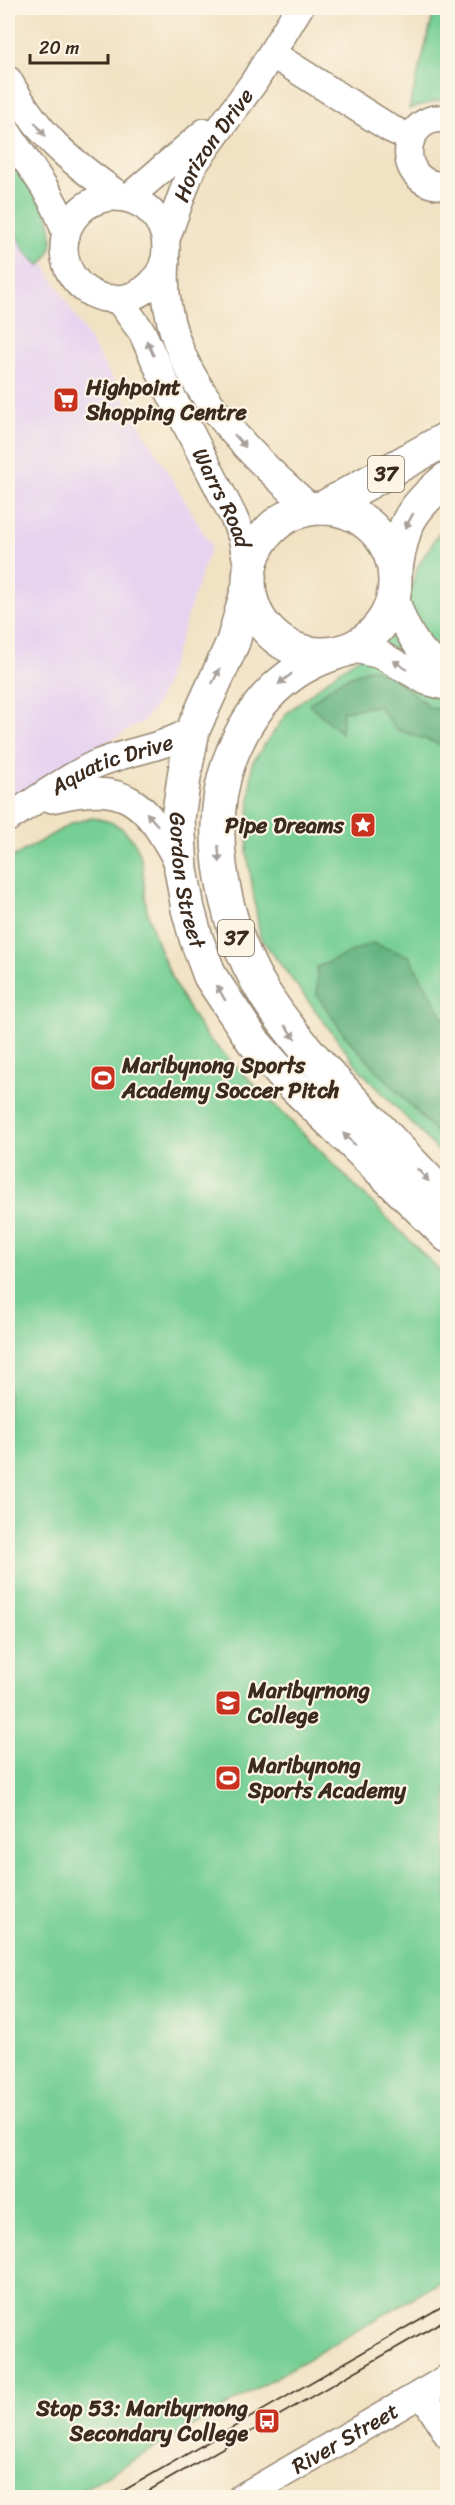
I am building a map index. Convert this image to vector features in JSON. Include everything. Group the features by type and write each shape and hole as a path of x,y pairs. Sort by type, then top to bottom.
{"main road":[{"name":"37","path":"249,579 253,555 263,538 285,519 318,508 447,438"},
{"name":"37","path":"344,650 375,631 390,607 401,536 408,519 434,489 447,478"},
{"name":"37","path":"318,508 342,511 359,518 373,529 385,544 392,560 394,586"},
{"path":"249,579 252,605 262,624 276,639 295,650 315,654 344,650"},
{"name":"Gordon Street","path":"249,579 233,642 194,730 178,818 181,869 188,909 210,976 253,1041 281,1072 447,1236"},
{"name":"Gordon Street","path":"344,650 302,667 267,695 251,716 226,768 217,824 219,855 229,917 240,950 275,1012 298,1042 447,1200"}],"street":[{"name":"Horizon Drive","path":"166,248 192,167 272,54 299,8"},
{"name":"Horizon Drive","path":"124,197 213,125 272,54"},
{"path":"272,54 391,129 411,138"},
{"path":"8,80 42,132 62,154 124,197 142,203 162,225 166,248 160,272 150,286 135,295 118,299 91,293 72,275 64,249 66,235 73,218 86,206 102,198 124,197"},
{"path":"447,119 425,123 411,138 408,154 412,170 428,183 447,185"},
{"path":"8,133 45,187 62,220 66,235"},
{"name":"Warrs Road","path":"166,248 164,281 169,316 185,361 199,388 217,415 255,458 318,508"},
{"name":"Warrs Road","path":"118,299 142,332 167,387 233,516 242,537 249,579"},
{"path":"394,586 406,626 417,644 447,667"},
{"path":"344,650 381,655 426,681 447,687"},
{"name":"Aquatic Drive","path":"8,818 92,766 112,758 161,746 194,730"},
{"name":"Aquatic Drive","path":"33,803 80,792 100,791 118,795 151,815 181,869"},
{"name":"River Street","path":"241,2498 447,2378"},
{"path":"422,2393 447,2435"}],"shaded area":[{"name":"Highpoint Shopping Centre","path":"8,203 211,545 164,687 156,705 144,721 8,799"}],"green space":[{"path":"435,8 447,8 447,102 440,100 409,109"},
{"path":"8,154 36,193 45,208 50,223 52,238 49,253 40,266 26,252 8,222"},
{"path":"447,520 447,1160 361,1071 260,937 247,852 252,763 287,713 337,672 395,633 418,566"},
{"path":"371,668 394,678 431,708 447,710 447,747 396,729 378,706 343,711 341,733 309,704 339,681"},
{"name":"Maribynong Sports Academy","path":"92,818 111,822 121,828 130,836 138,849 143,866 147,909 157,942 179,991 206,1036 447,1278 447,2278 70,2497 8,2497 8,860 72,823"},
{"path":"372,943 409,956 447,1024 447,1144 346,1037 317,995 317,967"}],"tram line":[{"path":"111,2498 448,2303"},
{"path":"136,2498 448,2318"}],"place":[{"name":"Highpoint Shopping Centre","path":"66,400"},
{"name":"Pipe Dreams","path":"363,825"},
{"name":"Maribynong Sports Academy Soccer Pitch","path":"103,1078"},
{"name":"Maribyrnong College","path":"228,1703"},
{"name":"Maribynong Sports Academy","path":"228,1778"},
{"name":"Stop 53: Maribyrnong Secondary College","path":"267,2421"}]}
